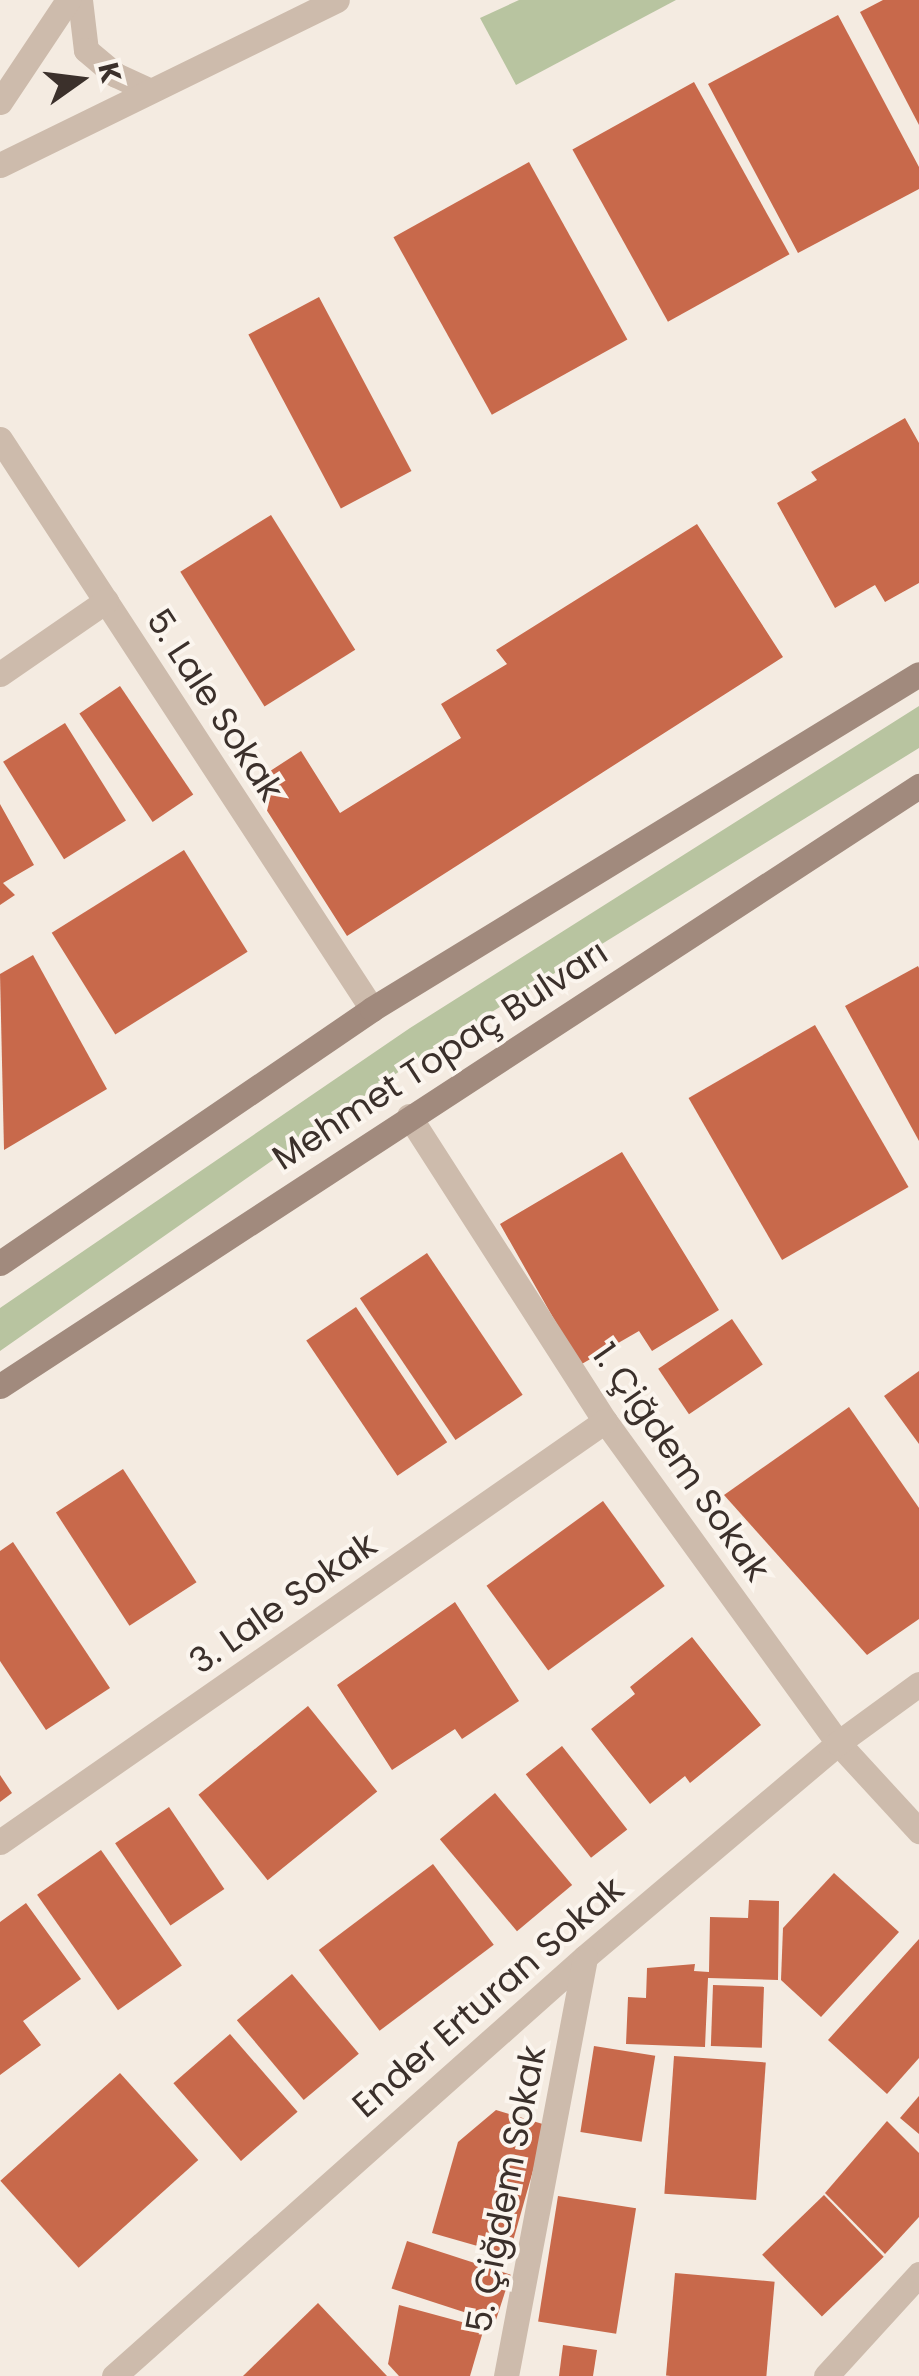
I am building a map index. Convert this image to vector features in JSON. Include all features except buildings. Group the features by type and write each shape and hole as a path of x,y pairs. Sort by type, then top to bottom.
{"main road":[{"name":"Mehmet Topaç Bulvarı","path":"0,1263 372,1009 919,674"},
{"name":"Mehmet Topaç Bulvarı","path":"0,1386 919,786"}],"street":[{"path":"0,102 68,0"},
{"path":"80,0 86,50 116,76 146,89"},
{"path":"0,165 146,89 337,0"},
{"name":"5. Lale Sokak","path":"0,439 372,1009"},
{"path":"0,674 106,601"},
{"name":"1. Çiğdem Sokak","path":"409,1116 605,1421 838,1744 919,1832"},
{"name":"3. Lale Sokak","path":"0,1842 605,1421"},
{"name":"Ender Erturan Sokak","path":"114,2376 585,1957 838,1744 919,1684"},
{"name":"5. Çiğdem Sokak","path":"506,2376 585,1957"},
{"path":"826,2376 919,2274"}],"green space":[{"path":"519,0 676,0 516,85 480,18"},
{"path":"919,706 919,748 427,1052 0,1351 0,1308 410,1028"}]}
